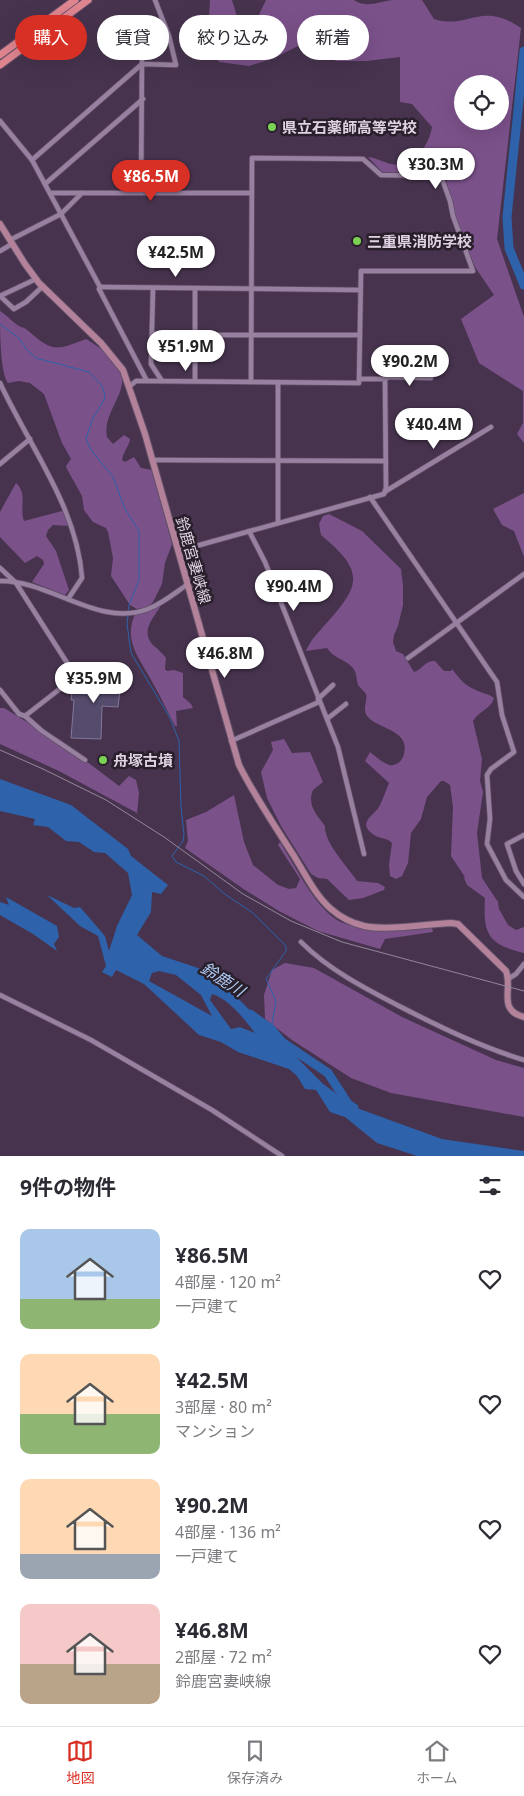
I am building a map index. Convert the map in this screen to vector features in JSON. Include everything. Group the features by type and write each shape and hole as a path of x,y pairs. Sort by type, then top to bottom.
{"highway":[{"path":"0,55 75,0"},
{"path":"0,65 88,0"}],"main road":[{"name":"鈴鹿宮妻峡線","path":"0,224 36,279 112,354 123,370 130,386 153,460 239,765 252,790 315,890 332,910 350,921 374,927 456,923 475,938 506,971 508,979"},
{"path":"508,979 507,1000 509,1007 516,1014 524,1018"}],"street":[{"path":"32,160 142,64 176,65 169,36 155,0"},
{"path":"141,193 142,60"},
{"path":"45,184 142,99"},
{"path":"0,121 32,160 100,287 99,289 147,381"},
{"path":"251,382 252,158 363,159 381,175 441,176 473,271 361,270 360,380"},
{"path":"50,193 252,193"},
{"path":"0,251 11,242 61,214 82,193"},
{"path":"36,279 0,296 14,309 26,302 43,286"},
{"path":"100,287 360,290"},
{"path":"153,288 151,364 162,381"},
{"path":"195,288 195,381"},
{"path":"152,334 360,335"},
{"path":"130,386 136,381 359,383 360,380 385,379 389,377 431,378"},
{"path":"385,379 386,490"},
{"path":"0,382 13,412 30,440 66,512 76,544 82,578 68,600"},
{"path":"278,382 278,523"},
{"path":"178,551 384,494 386,490 491,427"},
{"path":"0,464 30,440"},
{"path":"153,460 386,462"},
{"path":"370,497 497,682 502,715 514,752 487,774 490,819 487,840 506,880 524,897"},
{"path":"249,531 265,562 338,747 364,854"},
{"path":"0,568 16,583 70,669 61,688 24,716"},
{"path":"408,658 524,574"},
{"path":"0,581 16,583 49,592 87,607 123,612 150,608 188,584"},
{"path":"231,741 319,701 332,685"},
{"path":"0,690 19,714 24,716 42,732 85,760"},
{"path":"327,720 346,704"},
{"path":"524,835 507,844 516,872 524,884"},
{"path":"301,942 318,958 375,994 435,1024 524,1060"},
{"path":"508,979 516,974 524,964"},
{"path":"0,995 91,1040 212,1110 282,1156"}],"shaded area":[{"path":"210,0 232,0 237,15 209,15"},
{"path":"266,0 354,0 363,4 374,4 393,0 422,0 434,19 457,21 475,17 495,16 521,28 497,239 524,317 524,443 517,434 523,423 523,391 479,363 461,319 494,295 475,267 454,216 445,174 382,172 368,157 391,164 399,165 406,163 413,160 424,148 430,134 432,127 412,104 400,102 400,57 366,61 334,60 369,60 369,15 297,15 297,46 287,52 287,15 259,15"},
{"path":"218,60 268,60 249,66 219,62"},
{"path":"0,311 42,342 53,347 66,346 86,339 110,357 120,370 122,384 107,423 107,437 113,444 124,435 130,439 122,460 125,462 134,457 141,468 152,470 172,544 165,563 162,584 153,602 148,607 137,609 130,605 111,576 113,558 108,532 106,528 93,522 84,510 82,496 66,466 71,459 62,443 44,394 30,383 19,381 8,383 5,378 1,350"},
{"path":"16,483 22,492 24,521 62,511 67,515 70,526 53,525 48,530 46,536 56,551 69,590 65,595 32,582 44,564 43,560 37,556 25,563 0,537 0,512"},
{"path":"524,493 524,557 514,531 502,525 493,509"},
{"path":"329,514 362,531 401,569 403,605 393,642 396,651 403,654 414,672 429,662 435,661 444,671 451,671 452,669 469,686 494,698 493,702 473,721 482,759 480,781 483,792 477,833 482,878 498,902 499,909 508,925 516,930 524,927 524,953 502,946 490,935 485,920 485,898 467,885 465,877 451,856 453,807 450,785 441,781 427,797 421,819 411,833 408,863 402,876 396,879 390,876 389,865 392,843 374,835 366,826 368,819 378,809 389,783 365,761 370,752 389,765 397,764 404,755 405,747 397,734 367,716 365,710 366,694 358,685 356,673 352,667 332,654 327,648 306,651 313,638 345,601 351,590 353,580 352,570 346,560 321,535 319,524 323,516"},
{"path":"159,604 160,607 149,626 148,636 154,646 166,658 165,669 167,671 174,670 183,673 183,697 193,708 176,711 177,726 175,726 132,643 132,624 135,614"},
{"path":"0,708 4,708 65,745 119,786 129,776 136,780 139,793 137,813 59,771 0,744"},
{"path":"284,739 292,753 310,752 323,782 313,790 311,795 312,805 325,826 328,840 332,847 357,881 378,883 385,887 384,890 363,898 349,900 327,879 318,878 311,874 281,826 267,798 261,772 273,750 271,742"},
{"path":"234,795 244,842 253,865 278,885 289,889 296,888 300,879 278,845 280,842 307,887 333,918 352,925 432,928 433,932 385,939 380,949 318,931 279,911 245,890 185,848 188,841 186,820 206,812"},
{"path":"285,963 314,968 402,1017 496,1060 524,1068 524,1117 391,1093 351,1078 292,1040 265,1019 264,995 272,970"}],"water":[{"path":"0,779 71,805 128,849 131,856 168,885 161,894 152,892 151,912 137,935 162,956 213,973 322,1083 354,1107 442,1139 524,1151 524,1156 417,1156 377,1143 345,1117 330,1112 316,1090 305,1089 297,1076 289,1069 238,1052 221,1042 199,1035 144,984 116,970 112,977 102,972 106,966 98,936 80,926 47,895 74,908 80,907 105,936 109,951 117,926 132,895 128,873 105,853 94,852 79,842 66,841 48,827 33,825 35,819 0,811","holes":["159,971 176,975 201,995 212,1016 149,981 152,973","212,994 230,1005 255,1033 240,1027 231,1029 210,1000"]},
{"path":"6,897 57,926 59,937 54,944 57,951 33,934 0,915 0,902 9,905"}],"building":[{"path":"99,667 107,670 107,674 118,674 118,689 120,690 118,707 102,706 101,739 71,738 74,700 71,700 72,691 83,692 83,672 99,674"}],"waterway":[{"path":"524,51 507,217 509,248 524,285"},
{"path":"0,324 19,338 27,350 36,358 89,372 102,386 105,395 104,400 93,418 86,439 91,450 113,477 125,509 139,531 139,580 129,605 127,624 131,653 170,718 179,741 181,807 184,835 183,841 172,856 176,862 204,876 226,895 253,913 286,946 286,951 266,979 276,1001 271,1029"},
{"name":"鈴鹿川","path":"250,1014 271,1029 282,1042 328,1073 348,1104 354,1108"}],"railway":[{"path":"0,750 106,800 164,837 243,894 291,921 342,942 524,991"}],"place":[{"name":"県立石薬師高等学校","path":"272,127"},
{"name":"三重県消防学校","path":"357,241"},
{"name":"舟塚古墳","path":"103,760"}]}
